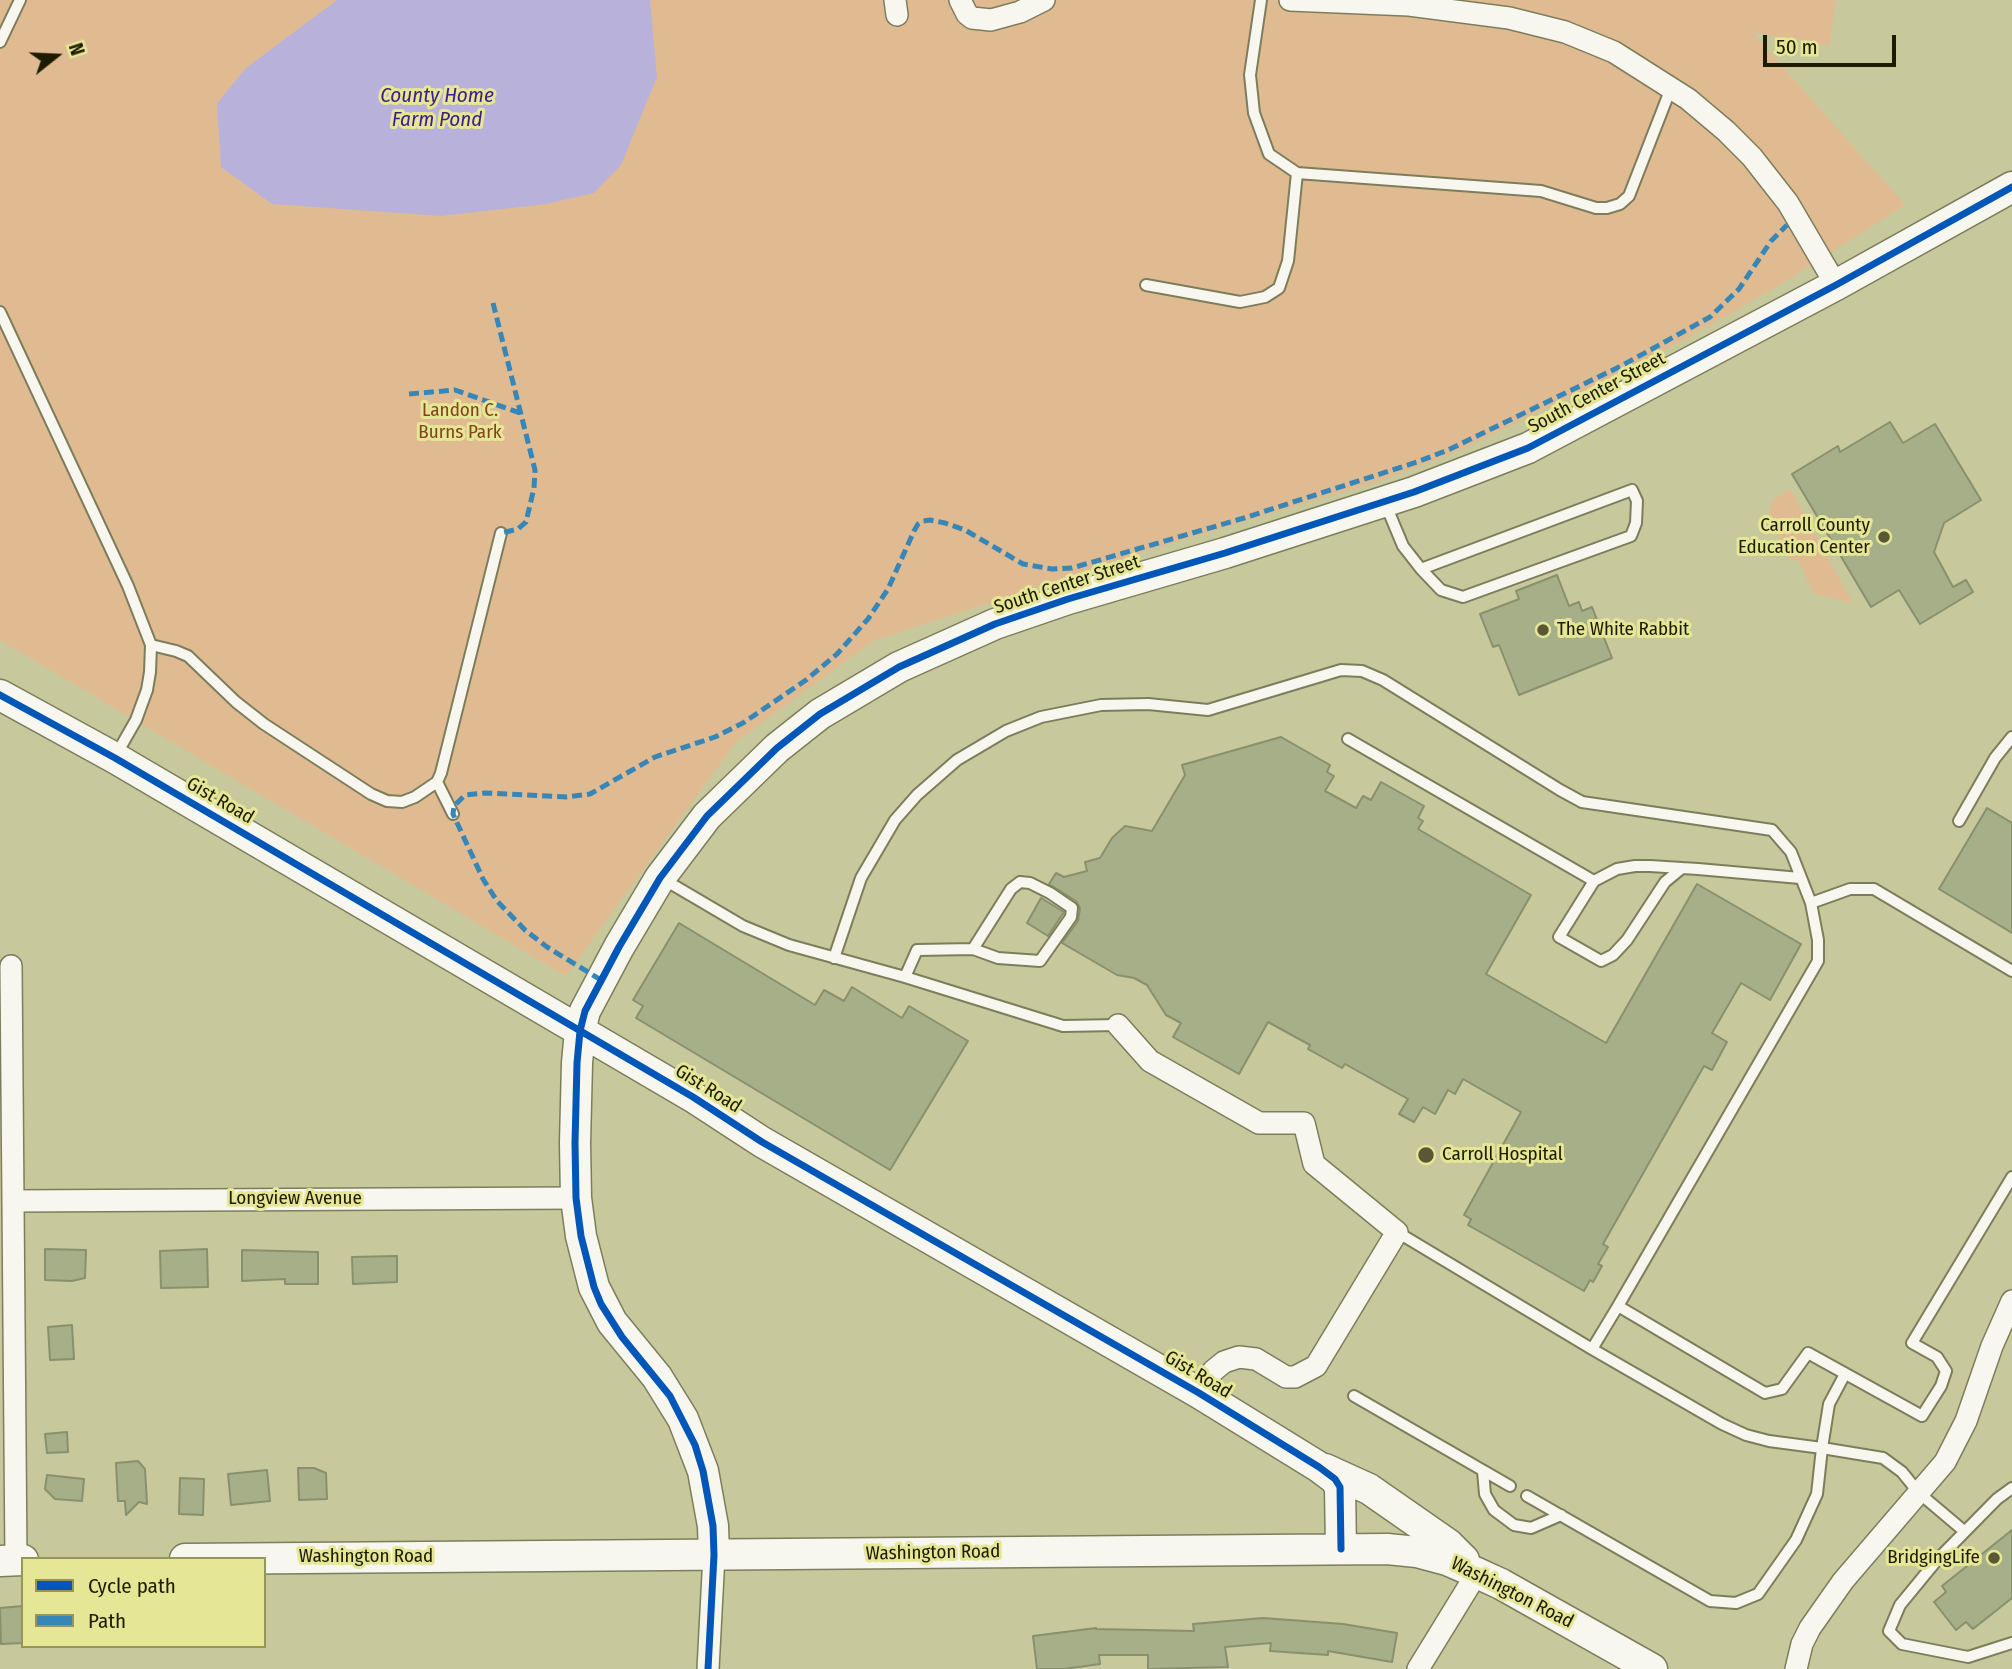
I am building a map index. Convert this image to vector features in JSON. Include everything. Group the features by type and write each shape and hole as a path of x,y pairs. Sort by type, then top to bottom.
{"street":[{"path":"960,0 972,18 991,20 1020,12 1044,0"},
{"path":"1290,0 1409,5 1508,18 1565,32 1605,48 1671,88 1707,114 1752,157 1788,203 1836,285"},
{"name":"South Center Street","path":"714,1555 709,1497 695,1445 670,1396 622,1337 601,1304 587,1265 576,1198 575,1131 579,1031 585,1011 660,878 707,816 777,748 820,713 899,667 995,624 1414,492 1528,448 1836,285 2012,187"},
{"name":"Gist Road","path":"0,695 115,758 693,1097 762,1142 1199,1394 1319,1467 1335,1479 1340,1487 1341,1549"},
{"path":"11,966 14,1201 13,1561"},
{"path":"1118,1025 1150,1061 1259,1124 1304,1123 1314,1164 1397,1232 1315,1366 1295,1377 1286,1377 1256,1359 1239,1357 1224,1362 1213,1371 1199,1394"},
{"name":"Longview Avenue","path":"14,1201 576,1198"},
{"path":"1796,1669 1802,1644 1810,1628 1838,1588 1945,1462 1966,1421 1992,1346 2012,1301"},
{"path":"1319,1467 1369,1489 1448,1544 1477,1573 1418,1669"},
{"name":"Washington Road","path":"266,1558 1387,1549 1417,1552 1447,1560 1477,1573 1653,1669"},
{"path":"708,1669 714,1555"}],"lane":[{"path":"0,42 20,0"},
{"path":"1261,0 1250,75 1254,113 1269,154 1297,173 1541,191 1596,208 1607,208 1620,204 1629,196 1671,88"},
{"path":"1146,285 1240,302 1265,297 1279,288 1289,261 1297,173"},
{"path":"0,312 128,586 151,645 147,690 136,720 115,758"},
{"path":"1384,501 1403,546 1421,569 1441,590 1463,597 1631,536 1636,523 1637,501 1632,490 1421,569"},
{"path":"151,645 188,656 236,702 264,724 371,794 387,801 402,802 415,797 437,782 441,774 501,533"},
{"path":"834,958 861,878 895,820 917,795 957,760 979,746 1029,722 1072,709 1148,704 1208,710 1341,670 1371,673 1582,802 1772,830 1791,852 1811,903 1818,940 1818,961 1592,1349"},
{"path":"1959,821 1995,758 2012,737"},
{"path":"1348,739 1594,881"},
{"path":"437,782 453,814"},
{"path":"1682,868 1665,882 1627,940 1613,955 1601,961 1559,937 1594,881 1617,869 1635,866 1682,868 1800,877"},
{"path":"660,878 762,935 789,945 905,977 1063,1026 1118,1025"},
{"path":"905,977 917,950 973,949 998,957 1040,961 1071,917 1072,908 1050,893 1030,883 1020,882 1010,889 973,949"},
{"path":"1811,903 1850,889 1874,889 2012,971"},
{"path":"1618,1306 1765,1393 1782,1389 1808,1353 1922,1416 1941,1386 1946,1371 1937,1357 1912,1343 2012,1177"},
{"path":"1397,1232 1592,1349 1746,1435 1882,1458 1902,1472 1919,1493 1964,1531"},
{"path":"1527,1496 1710,1601 1736,1603 1758,1594 1797,1540 1818,1494 1829,1404 1845,1374"},
{"path":"1354,1396 1510,1486"},
{"path":"1483,1471 1485,1494 1494,1510 1514,1525 1531,1528 1561,1515"},
{"path":"2012,1488 1964,1531 1937,1560 1900,1605 1889,1631 1902,1644 1968,1657 2012,1643"}],"green space":[{"name":"Landon C. Burns Park","path":"0,0 1836,0 1829,46 1752,32 1905,205 1780,285 1653,357 1454,453 1380,481 1156,548 873,641 736,742 566,976 0,640"},
{"path":"1790,489 1853,603 1814,594 1797,558 1791,561 1768,516 1773,500"}],"water":[{"name":"County Home Farm Pond","path":"337,0 650,0 657,77 621,165 594,193 546,204 441,216 272,204 221,167 217,103 246,68"}],"building":[{"name":"Carroll County Education Center","path":"1890,422 1903,443 1935,424 1981,500 1944,523 1934,552 1953,587 1966,580 1973,592 1920,624 1899,590 1871,607 1792,474 1838,446 1840,452"},
{"name":"The White Rabbit","path":"1557,575 1569,606 1579,602 1582,611 1592,607 1612,658 1519,695 1499,645 1493,647 1480,614 1519,599 1516,591"},
{"path":"1281,737 1330,765 1327,772 1334,776 1325,791 1356,808 1363,796 1371,800 1381,782 1424,806 1418,818 1423,821 1418,829 1531,895 1486,974 1606,1043 1697,884 1801,944 1770,1000 1741,983 1712,1033 1727,1042 1712,1070 1704,1066 1603,1244 1608,1247 1598,1264 1602,1266 1584,1291 1468,1225 1471,1219 1464,1215 1521,1112 1463,1079 1455,1094 1448,1090 1435,1114 1423,1107 1414,1122 1399,1114 1408,1099 1345,1064 1342,1068 1308,1049 1310,1045 1268,1022 1239,1074 1173,1037 1181,1023 1166,1015 1147,985 1134,978 1117,975 1062,943 1078,921 1080,908 1076,901 1049,884 1056,873 1064,877 1087,871 1085,862 1100,858 1112,838 1125,826 1152,831 1185,775 1182,765"},
{"path":"1987,808 2012,823 2012,933 1939,889"},
{"path":"1041,898 1064,912 1048,936 1027,923"},
{"path":"679,923 815,1005 824,990 844,1001 852,987 902,1018 909,1006 968,1041 890,1170 636,1018 643,1006 633,1000"},
{"path":"45,1249 86,1250 85,1278 72,1281 45,1280"},
{"path":"207,1249 208,1287 161,1288 160,1251"},
{"path":"242,1250 318,1252 318,1284 285,1284 285,1279 242,1281"},
{"path":"397,1256 397,1282 353,1284 352,1257"},
{"path":"72,1325 74,1359 50,1360 48,1327"},
{"path":"67,1432 68,1452 47,1453 45,1434"},
{"path":"138,1461 145,1469 147,1504 139,1502 126,1515 125,1501 118,1501 116,1463"},
{"path":"298,1468 314,1468 326,1473 327,1499 299,1500"},
{"path":"267,1470 270,1501 231,1505 228,1474"},
{"path":"47,1475 84,1479 82,1501 55,1499 45,1489"},
{"path":"180,1478 204,1479 203,1515 179,1514"},
{"name":"BridgingLife","path":"2012,1530 2012,1598 1973,1629 1966,1622 1956,1630 1934,1602 1946,1592 1942,1586"},
{"path":"21,1606 21,1643 1,1644 0,1608"},
{"path":"1263,1618 1343,1624 1397,1633 1392,1662 1328,1651 1328,1655 1270,1651 1271,1643 1225,1647 1228,1667 1148,1669 1148,1655 1099,1655 1100,1664 1064,1669 1037,1669 1033,1636 1096,1628 1194,1631 1193,1624"}],"marked path":[{"path":"601,980 547,947 525,930 497,901 483,879 453,814 454,806 465,795 485,793 567,797 590,794 655,757 715,737 743,723 806,680 837,654 868,619 888,589 914,531 923,521 945,523 965,530 1023,564 1052,569 1072,568 1244,518 1448,450 1621,366 1710,317 1739,289 1771,241 1787,225"},
{"path":"493,303 535,470 526,522 518,529 501,533"},
{"path":"409,394 455,390 520,413"}],"cycle path":[{"path":"708,1669 714,1555 713,1526 703,1471 695,1445 670,1396 622,1337 601,1304 594,1287 581,1236 576,1198 575,1143 577,1063 585,1011 660,878 707,816 777,748 820,714 899,667 995,624 1414,492 1528,448 1836,285 2012,187"},
{"path":"0,695 115,758 693,1097 762,1142 1199,1393 1319,1467 1335,1479 1340,1487 1341,1549"}],"place":[{"name":"Carroll County Education Center","path":"1884,537"},
{"name":"The White Rabbit","path":"1543,630"},
{"name":"Carroll Hospital","path":"1426,1155"},
{"name":"BridgingLife","path":"1994,1558"}]}
